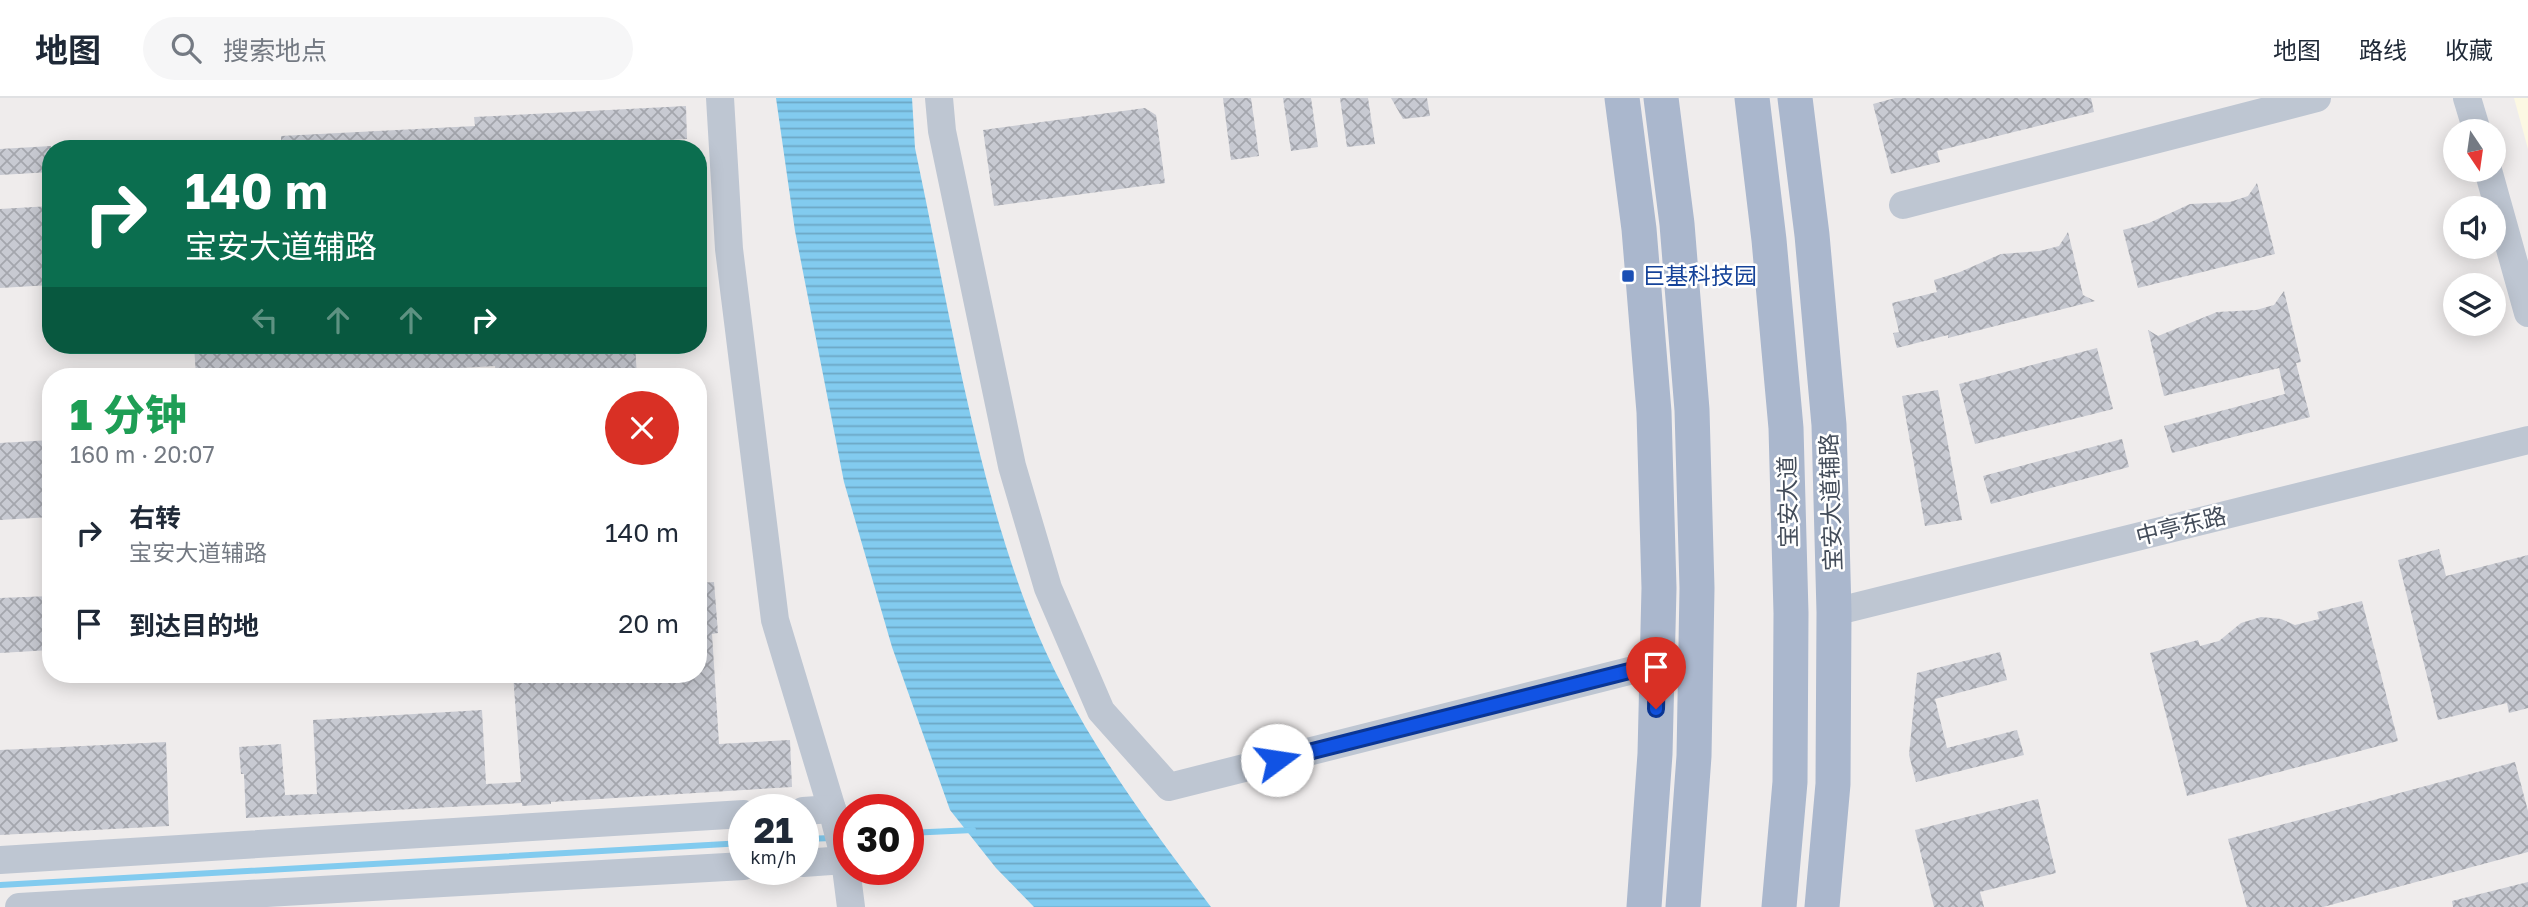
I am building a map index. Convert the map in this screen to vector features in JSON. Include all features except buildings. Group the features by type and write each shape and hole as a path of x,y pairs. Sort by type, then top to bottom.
{"main road":[{"path":"1622,98 1639,229 1654,412 1658,588 1656,754 1644,907"},
{"path":"1661,98 1677,225 1692,410 1697,588 1693,757 1683,907"},
{"name":"宝安大道","path":"1752,98 1786,428 1791,612 1790,782 1779,907"},
{"path":"1777,329 1795,100"},
{"name":"宝安大道辅路","path":"1795,100 1812,235 1829,425 1834,612 1833,784 1822,907"},
{"path":"1655,456 1677,225"},
{"path":"1812,907 1826,862"}],"street":[{"path":"720,98 729,248 775,620 833,812"},
{"path":"939,98 942,131 1012,466 1048,588 1101,711 1169,788 1657,664"},
{"path":"1903,205 2317,98"},
{"path":"2467,98 2473,119"},
{"path":"2490,182 2528,313"},
{"name":"中亭东路","path":"1834,612 2528,440"},
{"path":"0,860 728,815"},
{"path":"19,907 728,867"},
{"path":"848,885 851,907"}],"shaded area":[{"path":"2514,98 2528,98 2528,149"}],"water":[{"path":"776,98 912,98 915,148 976,440 1008,554 1028,610 1064,689 1086,728 1133,801 1211,907 1034,907 996,868 950,810 892,647 844,482 795,231"}],"waterway":[{"path":"924,832 973,830"},
{"path":"819,838 833,838"},
{"path":"0,885 728,844"}],"place":[{"name":"巨基科技园","path":"1628,276"}],"route":[{"path":"1277,760 1657,664 1656,709"}]}
